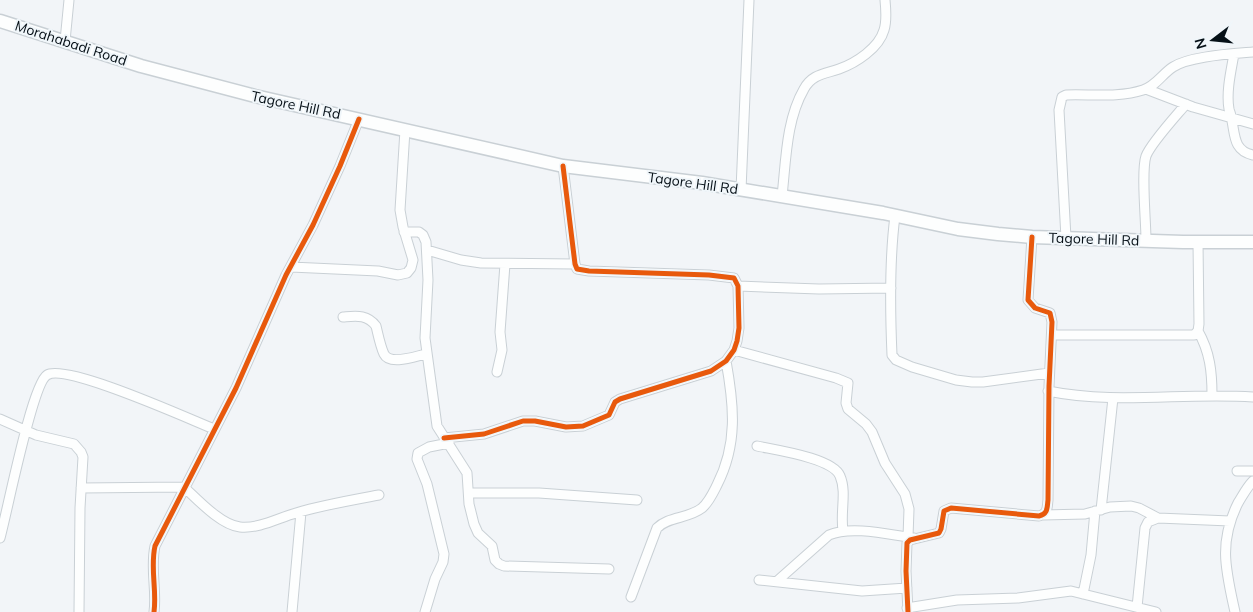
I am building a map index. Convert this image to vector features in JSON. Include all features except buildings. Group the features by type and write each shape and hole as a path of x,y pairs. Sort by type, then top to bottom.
{"main road":[{"name":"Morahabadi Road","path":"0,21 142,66"},
{"name":"Tagore Hill Rd","path":"142,66 255,96 562,166 702,183 895,216 958,229 1032,237 1253,242"}],"street":[{"path":"65,41 69,0"},
{"path":"741,190 749,0"},
{"path":"782,196 793,117 804,88 810,80 849,64 874,47 884,32 886,23 885,0"},
{"path":"1066,238 1059,110 1062,97 1080,94 1126,94 1146,90 1175,66 1188,61 1253,52"},
{"path":"1234,54 1228,94 1229,109 1236,144 1247,154 1253,154"},
{"path":"1146,90 1253,124"},
{"path":"1146,240 1144,171 1147,156 1151,147 1186,104"},
{"path":"154,612 156,600 153,556 155,546 236,388 279,291 340,166 359,119"},
{"path":"289,271 372,271 398,275 406,273 411,268 413,260 401,219 400,201 405,130"},
{"path":"426,612 444,554 427,484 417,459 418,453 447,440 484,434 523,421 535,421 566,427 594,423 609,416 614,402 620,399 711,371 726,360 738,341 738,286 734,278 727,276 589,271 578,268 575,264 562,166"},
{"path":"895,216 891,256 891,288 892,355 896,360 912,367 956,380 972,382 1049,373"},
{"path":"404,232 419,232 423,235 426,242 427,304 425,338 435,419 467,473 469,504 478,533 492,546 495,560 504,566 609,569"},
{"path":"1032,237 1028,300 1034,308 1050,313 1052,322 1048,391 1048,500 1046,512 1043,515"},
{"path":"1198,242 1198,330 1207,349 1211,366 1212,395"},
{"path":"427,250 470,261 505,264 575,264"},
{"path":"496,372 502,350 500,332 505,264"},
{"path":"738,286 819,289 891,288"},
{"path":"343,317 360,316 369,318 376,326 384,354 388,359 394,360 426,354"},
{"path":"1052,336 1188,336 1194,335 1198,330"},
{"path":"734,350 848,383 846,403 848,409 866,424 872,432 885,463 905,494 909,509 912,538"},
{"path":"631,597 657,528 662,523 690,516 701,508 707,502 721,477 730,446 734,418 734,404 726,360"},
{"path":"0,538 25,430 41,380 46,375 53,372 84,379 214,429"},
{"path":"1048,391 1084,397 1113,398 1212,395 1253,397"},
{"path":"1083,594 1098,511 1113,398"},
{"path":"0,419 45,438 65,441 78,447 81,452 83,458 79,612"},
{"path":"757,446 821,462 836,469 840,475 842,486 841,513 843,530"},
{"path":"1237,471 1253,471"},
{"path":"1235,612 1225,561 1226,543 1230,521 1244,492 1253,481"},
{"path":"81,488 184,487 223,521 240,527 265,524 301,512 380,494"},
{"path":"469,493 539,493 638,500"},
{"path":"776,582 829,535 843,530 912,538 939,533 944,511 951,508 1029,515 1068,515 1131,506 1158,518"},
{"path":"292,612 301,512"},
{"path":"1137,607 1145,528 1148,522 1158,518 1230,521"},
{"path":"912,538 907,543 906,549 908,610 957,600 1018,598 1072,591 1156,612"},
{"path":"759,580 862,591 906,588"}],"cycle path":[{"path":"154,612 153,562 155,546 236,388 286,275 313,225 340,166 359,119"},
{"path":"444,438 484,434 523,421 535,421 566,427 583,426 609,415 615,402 620,399 711,371 726,361 734,350 739,328 738,286 734,278 709,275 577,269 563,166"},
{"path":"908,612 907,543 910,540 939,533 944,511 951,508 1039,516 1044,514 1046,510 1048,500 1049,386 1052,322 1050,313 1035,308 1028,300 1032,237"}]}
